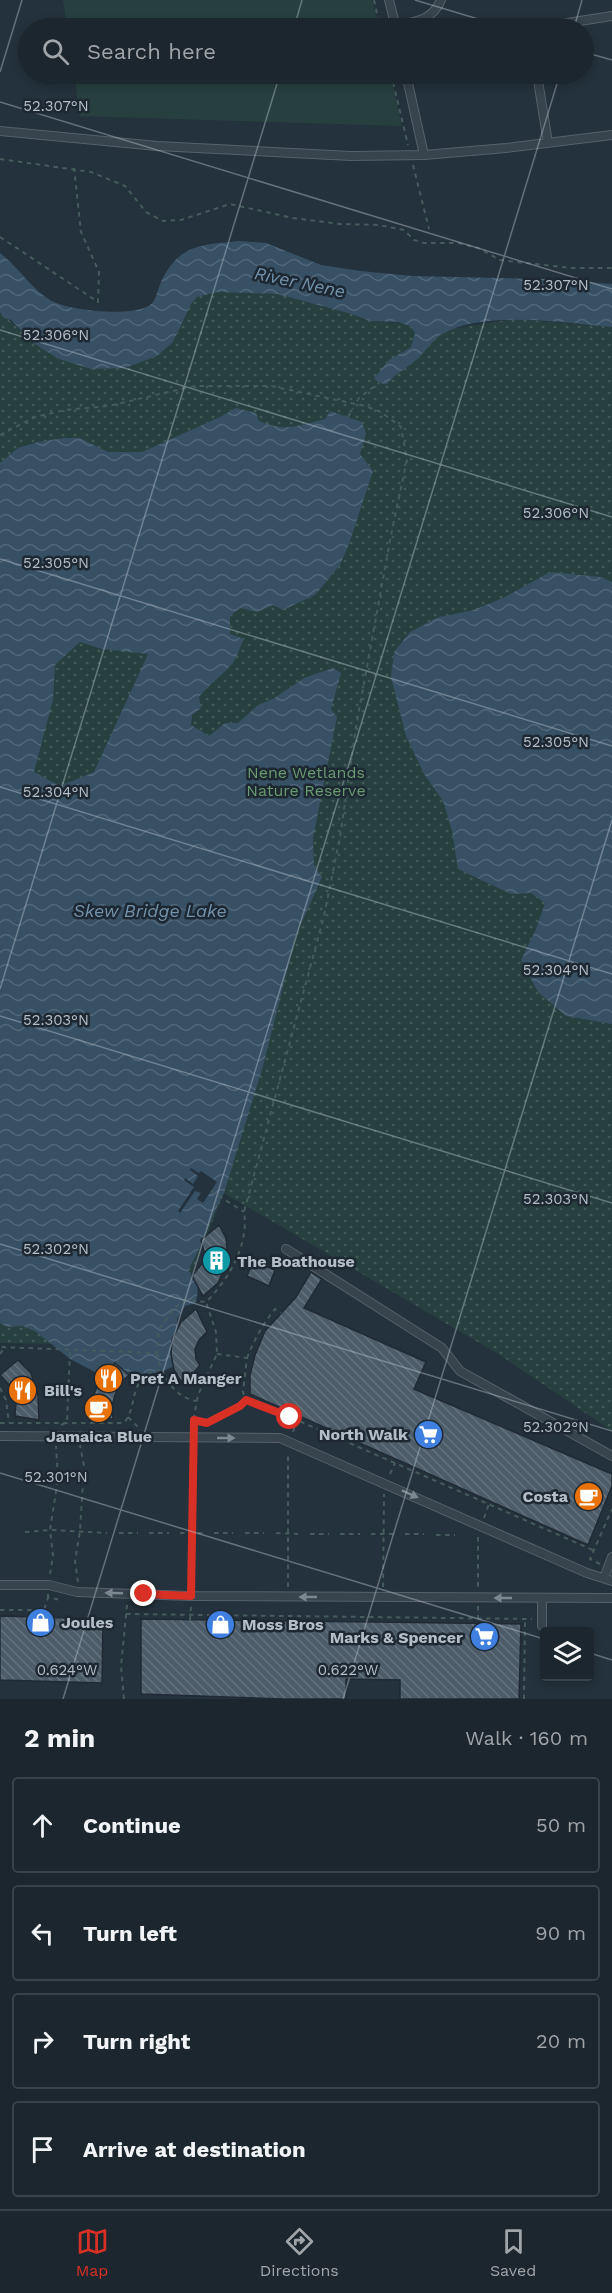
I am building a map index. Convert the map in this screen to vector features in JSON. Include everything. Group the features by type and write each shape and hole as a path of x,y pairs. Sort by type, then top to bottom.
{"lane":[{"path":"389,0 393,18"},
{"path":"428,18 441,0"},
{"path":"594,19 612,16"},
{"path":"408,84 424,155"},
{"path":"539,84 548,143"},
{"path":"0,131 62,139 351,156 424,155 612,135"},
{"path":"286,1249 442,1348 459,1371 612,1456"},
{"path":"0,1436 270,1438 289,1441 608,1580 612,1557"},
{"path":"0,1585 49,1585 77,1592 191,1596 612,1598"},
{"path":"542,1598 542,1626"}],"path":[{"path":"374,0 378,18"},
{"path":"0,159 91,172 125,186 146,212 163,221 181,220 230,204 293,218 396,228 404,230 414,240 424,243 458,243 478,248 500,260 572,267 612,268"},
{"path":"0,237 98,302 99,272 81,232 74,168"},
{"path":"357,401 379,383"},
{"path":"0,435 35,417 65,410 108,406 195,386 271,386 381,412 401,427 407,460 356,727 340,837 324,916 244,1212 246,1225 232,1269 206,1302"},
{"path":"348,417 353,408"},
{"path":"211,1191 244,1212"},
{"path":"197,1401 187,1400 178,1394 160,1370 157,1353 159,1329 180,1303 187,1300 206,1302"},
{"path":"190,1620 192,1438 197,1401 217,1354 216,1332 206,1302"},
{"path":"281,1313 275,1309 254,1340 247,1358 243,1392 246,1400 297,1420 594,1550"},
{"path":"0,1347 157,1353"},
{"path":"0,1354 5,1347"},
{"path":"67,1422 70,1350"},
{"path":"217,1354 247,1358"},
{"path":"0,1423 124,1423 140,1380 152,1371 160,1370"},
{"path":"0,1388 6,1400 9,1423"},
{"path":"194,1420 207,1423 240,1406 246,1400"},
{"path":"288,1617 289,1441 297,1420"},
{"path":"55,1429 67,1422"},
{"path":"49,1580 53,1555 50,1530 54,1519 58,1479 56,1442"},
{"path":"79,1443 84,1466 80,1531 75,1561 79,1587"},
{"path":"384,1617 383,1534 386,1483 395,1463"},
{"path":"483,1520 489,1503"},
{"path":"602,1564 590,1559 612,1509"},
{"path":"25,1532 50,1530 107,1533"},
{"path":"118,1533 138,1533"},
{"path":"149,1533 168,1533"},
{"path":"180,1533 203,1533"},
{"path":"214,1533 233,1533"},
{"path":"245,1533 264,1533"},
{"path":"276,1533 298,1534"},
{"path":"478,1533 478,1624"},
{"path":"310,1534 329,1534"},
{"path":"340,1534 360,1534"},
{"path":"371,1534 394,1534"},
{"path":"405,1534 424,1534"},
{"path":"436,1535 455,1534"},
{"path":"0,1610 44,1610 48,1598"},
{"path":"124,1699 121,1666 127,1604"},
{"path":"126,1614 525,1619 524,1699"}],"green space":[{"path":"63,0 372,0 376,18 66,18"},
{"path":"75,84 392,84 402,126 80,116"},
{"name":"Nene Wetlands Nature Reserve","path":"217,292 277,294 370,321 458,328 513,319 612,327 612,1431 500,1355 224,1193 162,1346 0,1343 0,312 21,331 76,363 91,369 125,368 173,342 190,304 197,297"}],"water":[{"name":"River Nene","path":"239,241 266,243 321,265 361,271 412,276 546,279 612,284 612,327 526,320 482,322 462,326 444,333 432,342 419,358 387,384 379,383 374,378 389,360 411,347 415,333 410,326 398,322 370,321 277,294 217,292 197,297 191,304 173,342 157,356 125,368 91,369 59,359 32,342 0,312 0,253 50,300 87,310 120,312 146,307 153,302 162,279 171,265 187,251 205,245"},
{"name":"Skew Bridge Lake","path":"236,408 256,413 259,421 276,426 292,427 325,419 330,411 362,422 366,434 360,454 373,471 340,565 315,595 283,610 273,605 257,612 240,608 230,616 230,634 244,639 234,661 199,697 201,708 192,715 191,725 209,736 225,723 238,723 258,705 273,699 304,678 333,668 341,673 331,709 337,717 313,838 314,866 322,877 296,935 263,1066 224,1193 188,1270 197,1285 196,1303 185,1306 177,1319 177,1328 185,1339 188,1360 161,1372 133,1376 97,1373 70,1359 35,1331 22,1326 7,1327 0,1323 0,463 18,448 64,438 80,438 108,452 142,452","holes":["80,642 102,649 148,654 94,772 60,786 34,772 53,700 55,665"]},
{"path":"550,572 601,577 612,582 612,1024 566,1016 538,992 521,960 545,903 531,893 511,894 458,869 452,831 443,801 424,774 406,736 391,677 394,652 410,632 439,617 474,610 505,597"}],"pier":[{"path":"191,1168 199,1173 201,1171 217,1182 203,1203 197,1199 201,1193 195,1191 180,1213 178,1211 194,1187 184,1180 185,1178 193,1184 198,1176 190,1170"}],"building":[{"name":"The Boathouse","path":"219,1225 226,1238 228,1261 218,1283 203,1296 192,1276 204,1261 205,1255 201,1240"},
{"path":"253,1261 275,1270 269,1286 247,1276"},
{"name":"North Walk","path":"311,1272 322,1279 304,1308 426,1362 414,1389 612,1474 612,1486 588,1545 250,1394 250,1375 265,1331 296,1297"},
{"path":"196,1309 207,1332 199,1340 195,1349 196,1359 200,1365 184,1386 174,1370 171,1354 172,1340 181,1322"},
{"path":"18,1360 31,1373 38,1396 39,1420 15,1416 16,1400 11,1387 0,1375"},
{"path":"115,1363 129,1375 118,1385 112,1406 113,1419 92,1419 91,1402 101,1376"},
{"path":"0,1616 103,1619 102,1683 0,1680"},
{"path":"141,1619 521,1624 519,1699 400,1699 400,1680 346,1679 346,1699 141,1694"}],"place":[{"name":"The Boathouse","path":"216,1261"},
{"name":"Pret A Manger","path":"109,1378"},
{"name":"Bill's","path":"23,1390"},
{"name":"Jamaica Blue","path":"99,1408"},
{"name":"North Walk","path":"429,1434"},
{"name":"Costa","path":"589,1496"},
{"name":"Joules","path":"40,1622"},
{"name":"Moss Bros","path":"221,1624"},
{"name":"Marks & Spencer","path":"484,1637"}],"route":[{"path":"144,1594 191,1596 192,1429 194,1420 207,1423 240,1406 246,1400 290,1417"}]}
